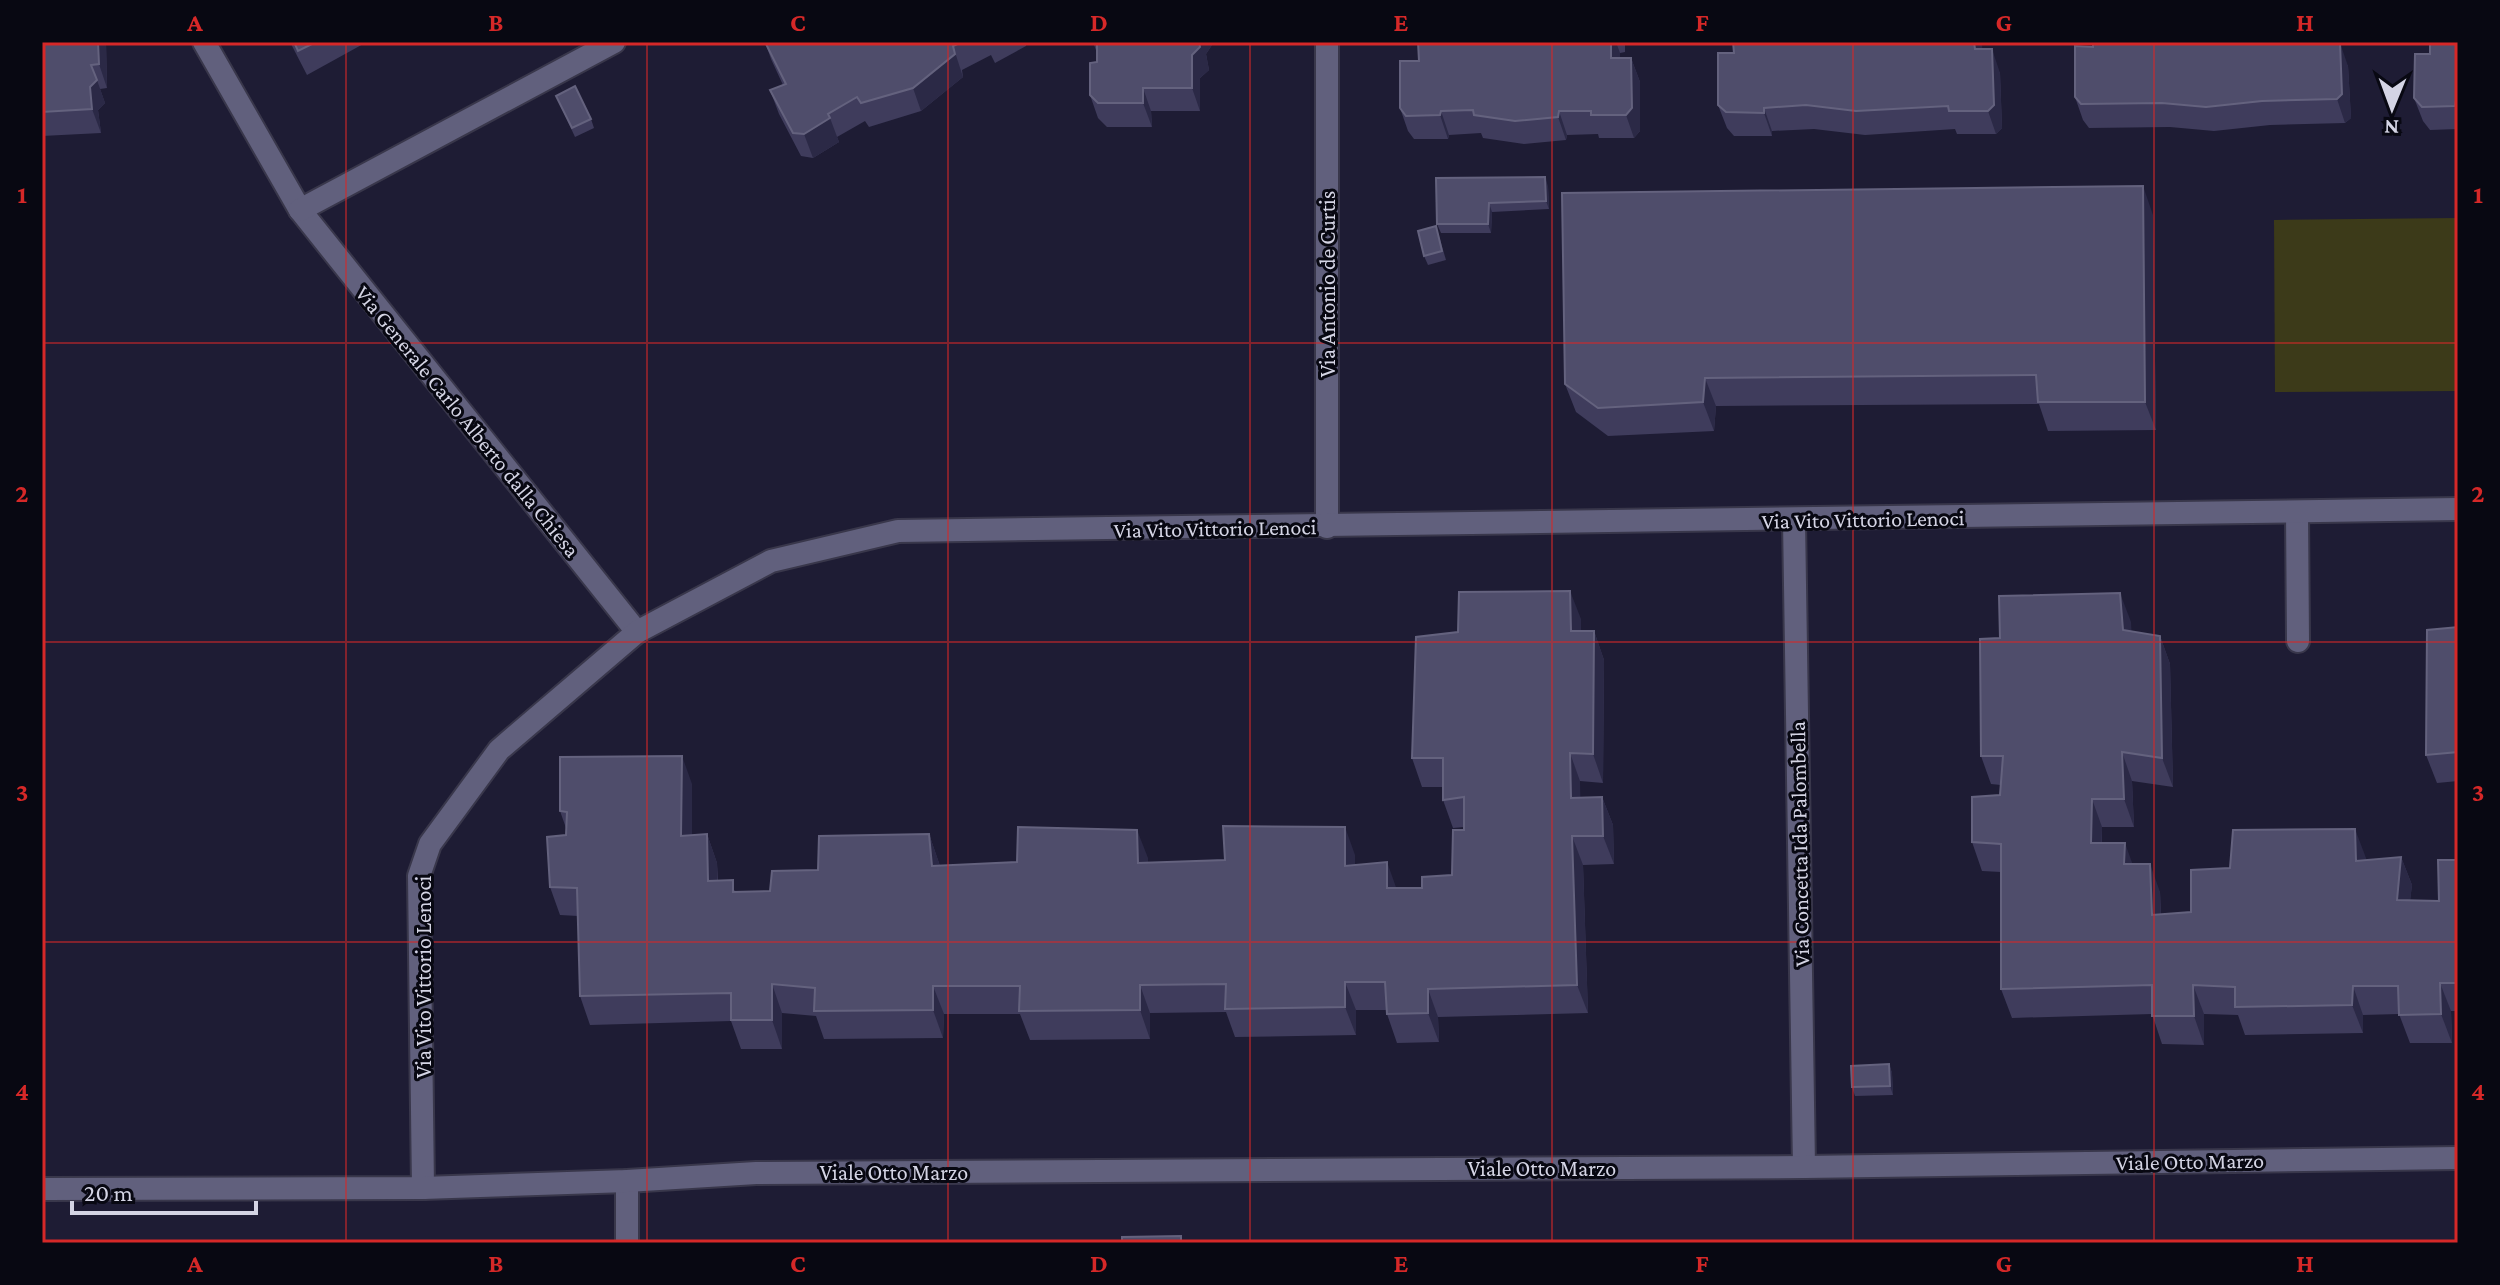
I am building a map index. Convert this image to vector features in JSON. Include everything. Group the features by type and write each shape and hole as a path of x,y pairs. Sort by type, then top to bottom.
{"street":[{"name":"Via Generale Carlo Alberto dalla Chiesa","path":"204,42 300,210 637,632"},
{"path":"300,210 614,42"},
{"name":"Via Antonio de Curtis","path":"1327,42 1327,527"},
{"name":"Via Vito Vittorio Lenoci","path":"423,1188 419,876 430,844 499,750 637,632 771,561 898,531 2458,509"},
{"path":"2297,512 2298,641"},
{"name":"Via Concetta Ida Palombella","path":"1794,520 1804,1167"},
{"name":"Viale Otto Marzo","path":"42,1189 423,1188 772,1173 1804,1167 2458,1158"},
{"path":"627,1181 627,1243"}],"shaded area":[{"path":"2458,218 2458,391 2275,392 2274,220"}],"building":[{"path":"42,42 98,42 99,64 91,65 97,80 90,87 92,109 42,112"},
{"path":"294,42 316,42 298,51"},
{"path":"765,42 962,42 953,46 955,54 913,88 861,103 857,97 828,114 830,118 804,134 793,133 770,90 786,84"},
{"path":"1097,42 1199,42 1200,47 1192,55 1192,88 1143,88 1143,103 1098,103 1090,95 1090,63 1097,62"},
{"path":"1418,42 1611,42 1611,58 1631,58 1632,108 1626,115 1559,111 1558,117 1515,121 1474,115 1473,110 1406,116 1400,108 1400,61 1419,61"},
{"path":"1733,42 1974,42 1975,49 1992,49 1994,105 1988,111 1949,111 1948,106 1856,111 1806,105 1764,108 1764,113 1726,112 1718,105 1718,53 1734,53"},
{"path":"2093,42 2340,43 2342,94 2337,99 2262,101 2206,107 2162,103 2081,104 2075,97 2075,46 2093,47"},
{"path":"2430,42 2458,42 2458,100 2455,106 2422,107 2414,98 2415,54 2430,54"},
{"path":"575,86 591,119 572,128 556,96"},
{"path":"1545,177 1546,201 1489,203 1488,224 1437,224 1436,178"},
{"path":"2143,186 2145,402 2038,402 2036,375 1705,378 1703,402 1598,408 1565,384 1562,193"},
{"path":"1436,226 1442,251 1424,256 1418,231"},
{"path":"1570,591 1571,631 1594,631 1593,754 1570,753 1571,798 1602,797 1603,836 1572,836 1577,985 1428,989 1428,1013 1387,1014 1385,982 1345,982 1345,1007 1225,1009 1226,984 1140,985 1140,1010 1019,1011 1020,986 933,986 933,1010 814,1011 815,988 772,984 772,1020 731,1020 731,993 580,996 577,888 550,887 547,837 566,835 567,812 560,811 560,757 682,756 681,836 707,834 708,881 733,880 733,892 770,891 772,871 818,870 819,836 929,834 932,866 1017,862 1018,827 1137,830 1138,863 1225,860 1223,826 1345,827 1345,866 1387,862 1387,888 1422,888 1422,877 1452,875 1453,830 1464,830 1464,797 1443,800 1443,758 1412,758 1416,637 1458,632 1459,592"},
{"path":"2120,593 2123,630 2160,636 2162,758 2122,752 2124,799 2092,799 2091,843 2125,843 2124,864 2150,864 2152,915 2191,912 2191,870 2230,868 2233,830 2355,829 2356,861 2401,857 2397,900 2439,901 2438,860 2458,860 2458,983 2440,983 2441,1014 2399,1015 2398,986 2353,986 2352,1005 2235,1007 2235,987 2193,985 2194,1016 2152,1016 2152,985 2001,989 2001,844 1972,842 1972,797 2000,795 2003,756 1981,756 1980,639 2000,638 1999,596"},
{"path":"2458,627 2458,752 2426,755 2427,630"},
{"path":"1889,1064 1890,1086 1852,1087 1851,1066"},
{"path":"1181,1236 1181,1243 1122,1243 1122,1237"}]}
